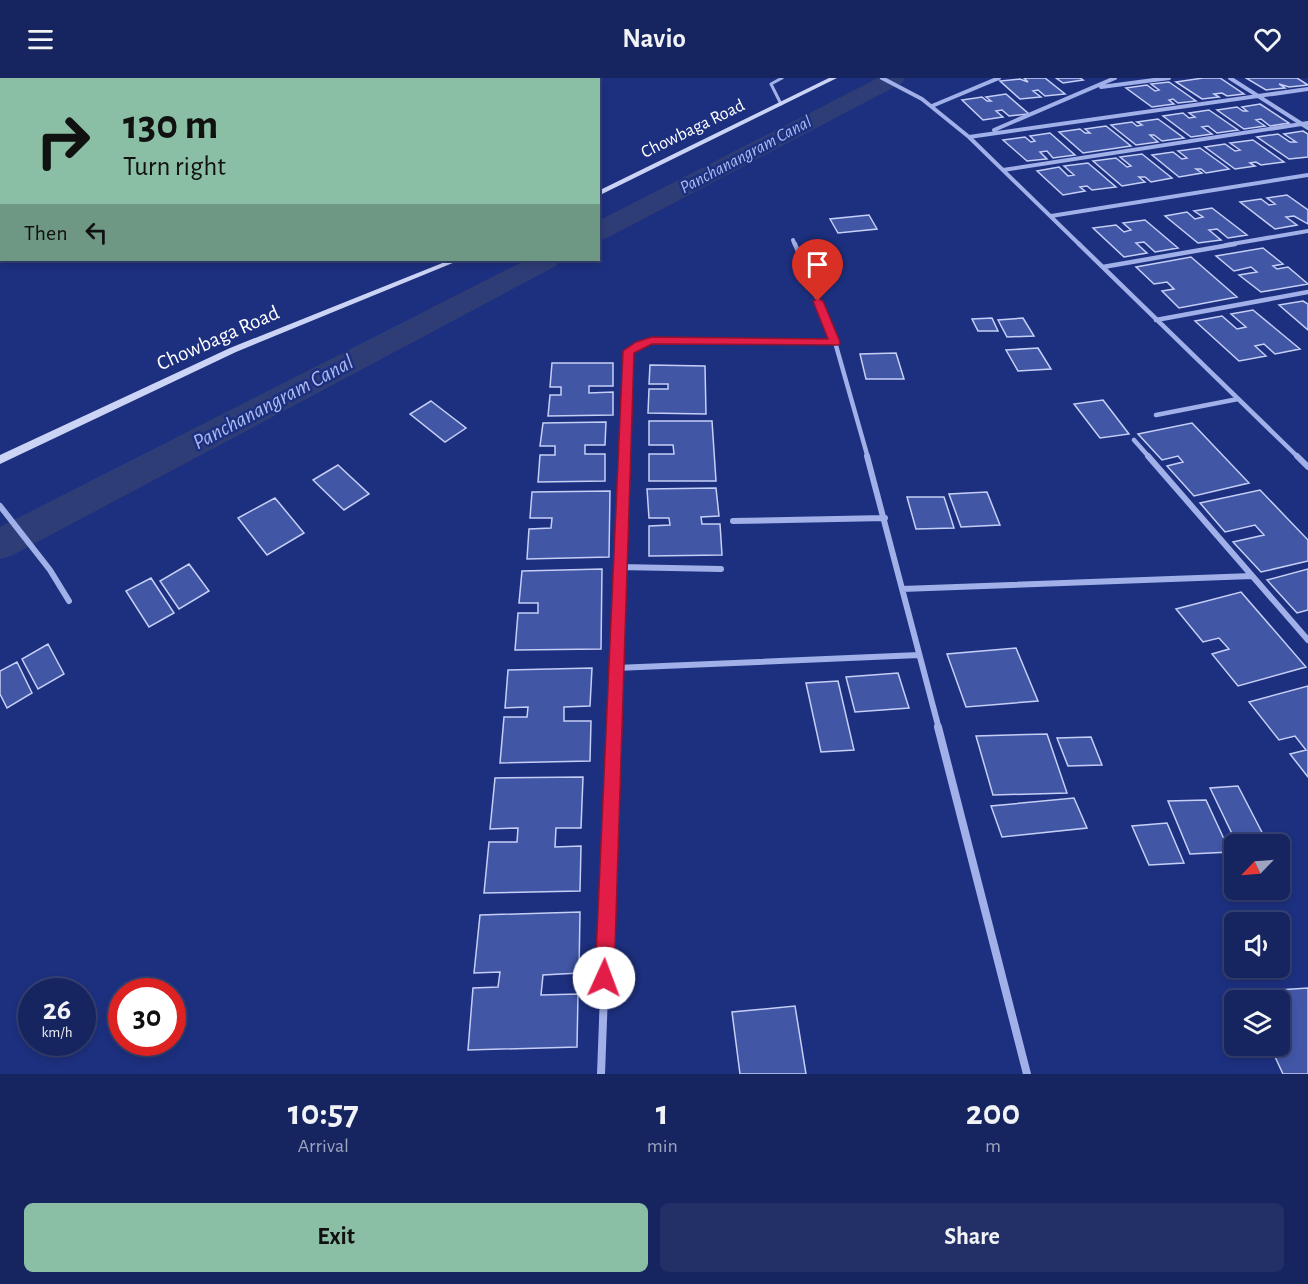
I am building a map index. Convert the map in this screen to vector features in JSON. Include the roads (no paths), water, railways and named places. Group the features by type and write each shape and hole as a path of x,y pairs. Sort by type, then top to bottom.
{"street":[{"name":"Chowbaga Road","path":"600,193 834,78"},
{"path":"882,78 922,99 969,137 1308,467"},
{"path":"932,106 999,78"},
{"path":"985,134 1115,78"},
{"path":"1092,88 1169,78"},
{"path":"1230,78 1308,128"},
{"path":"969,137 1308,89"},
{"path":"1004,171 1308,123"},
{"path":"1051,216 1308,175"},
{"path":"1103,267 1308,231"},
{"path":"793,240 835,342 885,518 1027,1074"},
{"name":"Chowbaga Road","path":"0,460 233,350 454,261"},
{"path":"1156,320 1308,292"},
{"path":"601,1074 628,351 639,344 652,341 835,342"},
{"path":"1156,415 1238,399"},
{"path":"1134,440 1308,639"},
{"path":"0,506 50,570 69,601"},
{"path":"733,521 885,518"},
{"path":"620,567 721,568"},
{"path":"902,589 1252,576"},
{"path":"616,668 919,655"}],"lane":[{"path":"781,105 771,84 783,78"}],"waterway":[{"name":"Panchanangram Canal","path":"600,231 894,78"},
{"name":"Panchanangram Canal","path":"0,544 544,261"}]}
